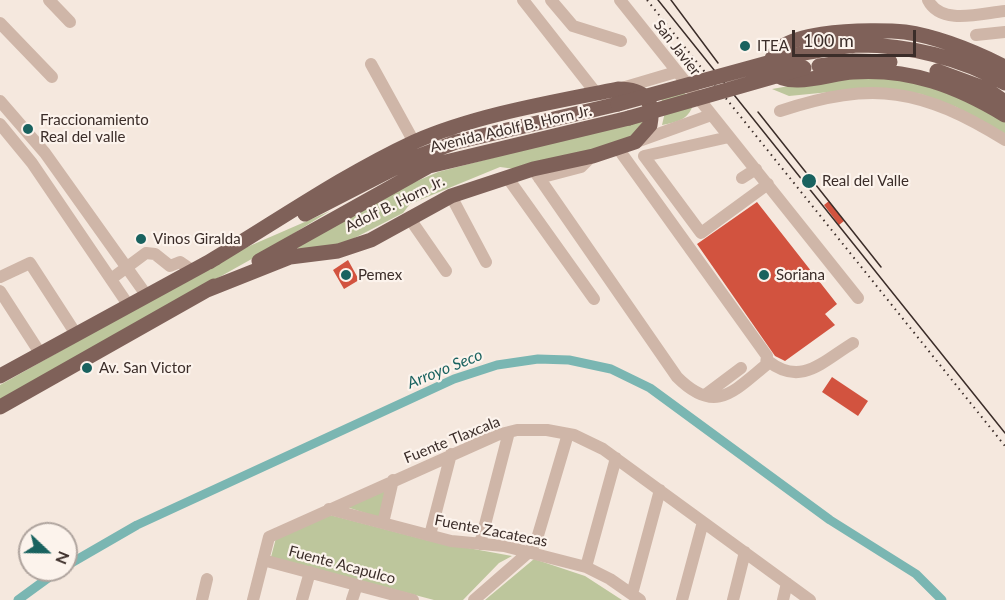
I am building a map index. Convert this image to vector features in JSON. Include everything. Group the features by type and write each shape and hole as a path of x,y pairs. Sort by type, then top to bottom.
{"main road":[{"path":"1005,67 945,41 904,32 848,31 800,39 782,44 772,55 770,61 778,77 792,81 853,72 891,71 921,76 950,85 1005,115"},
{"name":"Avenida Adolf B. Horn Jr.","path":"0,407 429,166 629,118 857,45 908,50 963,65 1005,83"},
{"name":"Avenida Adolf B. Horn Jr.","path":"0,376 209,262 414,158 446,146 618,97 804,61 889,61 923,67 958,77 1005,102"},
{"path":"209,262 318,196 414,142 452,129 596,93 618,97 632,89 641,92 651,107 650,125 635,142"},
{"name":"Adolf B. Horn Jr.","path":"207,290 290,257 338,251 371,240 451,196 507,177 536,173 635,142"}],"street":[{"path":"49,0 70,22"},
{"path":"523,0 596,93"},
{"path":"551,0 573,26 621,41"},
{"name":"San Javier","path":"620,0 858,298"},
{"path":"928,0 936,12 949,16 1005,11"},
{"path":"0,23 52,77"},
{"path":"976,35 1003,34"},
{"path":"371,64 414,142"},
{"path":"618,97 676,72"},
{"path":"780,111 813,100 862,93 893,92 924,99 966,116 1005,141"},
{"path":"0,101 57,169 147,296"},
{"name":"Adolf B. Horn Jr.","path":"635,142 711,115"},
{"path":"0,124 12,136 42,178 129,306"},
{"path":"12,136 23,126"},
{"path":"644,156 729,137"},
{"path":"635,142 701,233 768,184"},
{"path":"617,147 764,350 768,361 782,372 802,373 853,343"},
{"path":"42,178 46,170 57,169"},
{"path":"742,178 756,169"},
{"path":"536,173 677,377 688,387 705,395 717,397 730,395 768,361"},
{"path":"507,177 594,299"},
{"path":"451,196 486,262"},
{"path":"68,216 75,214 84,206"},
{"path":"410,219 446,272"},
{"path":"111,279 146,253 155,254 170,266"},
{"path":"170,266 180,262 193,271"},
{"path":"0,278 30,263 76,334"},
{"path":"169,284 170,266"},
{"path":"0,291 40,353"},
{"path":"705,395 741,368"},
{"name":"Fuente Tlaxcala","path":"263,560 269,537 451,454 509,432 532,429 568,434 616,458 810,600"},
{"path":"480,544 509,432"},
{"path":"474,600 529,552 539,535 568,434"},
{"path":"430,535 451,454"},
{"path":"586,567 616,458"},
{"path":"383,523 393,480"},
{"path":"636,597 660,490"},
{"name":"Fuente Zacatecas","path":"329,509 430,535 529,552 586,567 610,579 636,597"},
{"path":"682,600 703,522"},
{"path":"733,600 745,552"},
{"path":"253,600 263,560"},
{"name":"Fuente Acapulco","path":"263,560 406,599"},
{"path":"302,600 310,572"},
{"path":"202,600 207,579"},
{"path":"783,600 787,583"},
{"path":"352,600 357,585"}],"green space":[{"path":"846,76 917,78 1005,118 1005,136 956,107 921,94 871,88 789,96 772,89"},
{"path":"682,89 693,105 691,110 681,120 662,125 665,112 661,98"},
{"path":"646,118 640,132 608,146 515,169 500,167 410,204 403,213 339,246 293,249 403,187 438,172"},
{"path":"330,211 257,256 0,400 0,385 238,251"},
{"path":"389,486 380,518 344,506"},
{"path":"330,515 430,541 512,556 499,563 463,600 434,600 271,557 276,538"},
{"path":"534,559 585,576 622,600 485,600"}],"building":[{"path":"829,201 844,221 839,225 824,205"},
{"name":"Soriana","path":"757,202 837,304 825,314 835,325 785,361 775,356 697,244"},
{"name":"Pemex","path":"348,260 359,280 344,289 333,270"},
{"path":"832,377 868,401 858,416 822,392"}],"waterway":[{"name":"Arroyo Seco","path":"78,559 137,525 454,379 497,365 538,359 569,360 611,369 650,388 830,520 916,574 942,600"},
{"name":"Arroyo Seco","path":"18,600 43,582"}],"tram line":[{"path":"658,0 1005,433"},
{"path":"671,0 718,63"},
{"path":"758,112 881,267"}],"railway":[{"path":"647,0 1005,446"}],"place":[{"name":"ITEA","path":"745,46"},
{"name":"Fraccionamiento Real del valle","path":"28,129"},
{"name":"Real del Valle","path":"809,181"},
{"name":"Vinos Giralda","path":"141,239"},
{"name":"Pemex","path":"346,275"},
{"name":"Soriana","path":"764,275"},
{"name":"Av. San Victor","path":"87,368"}]}
